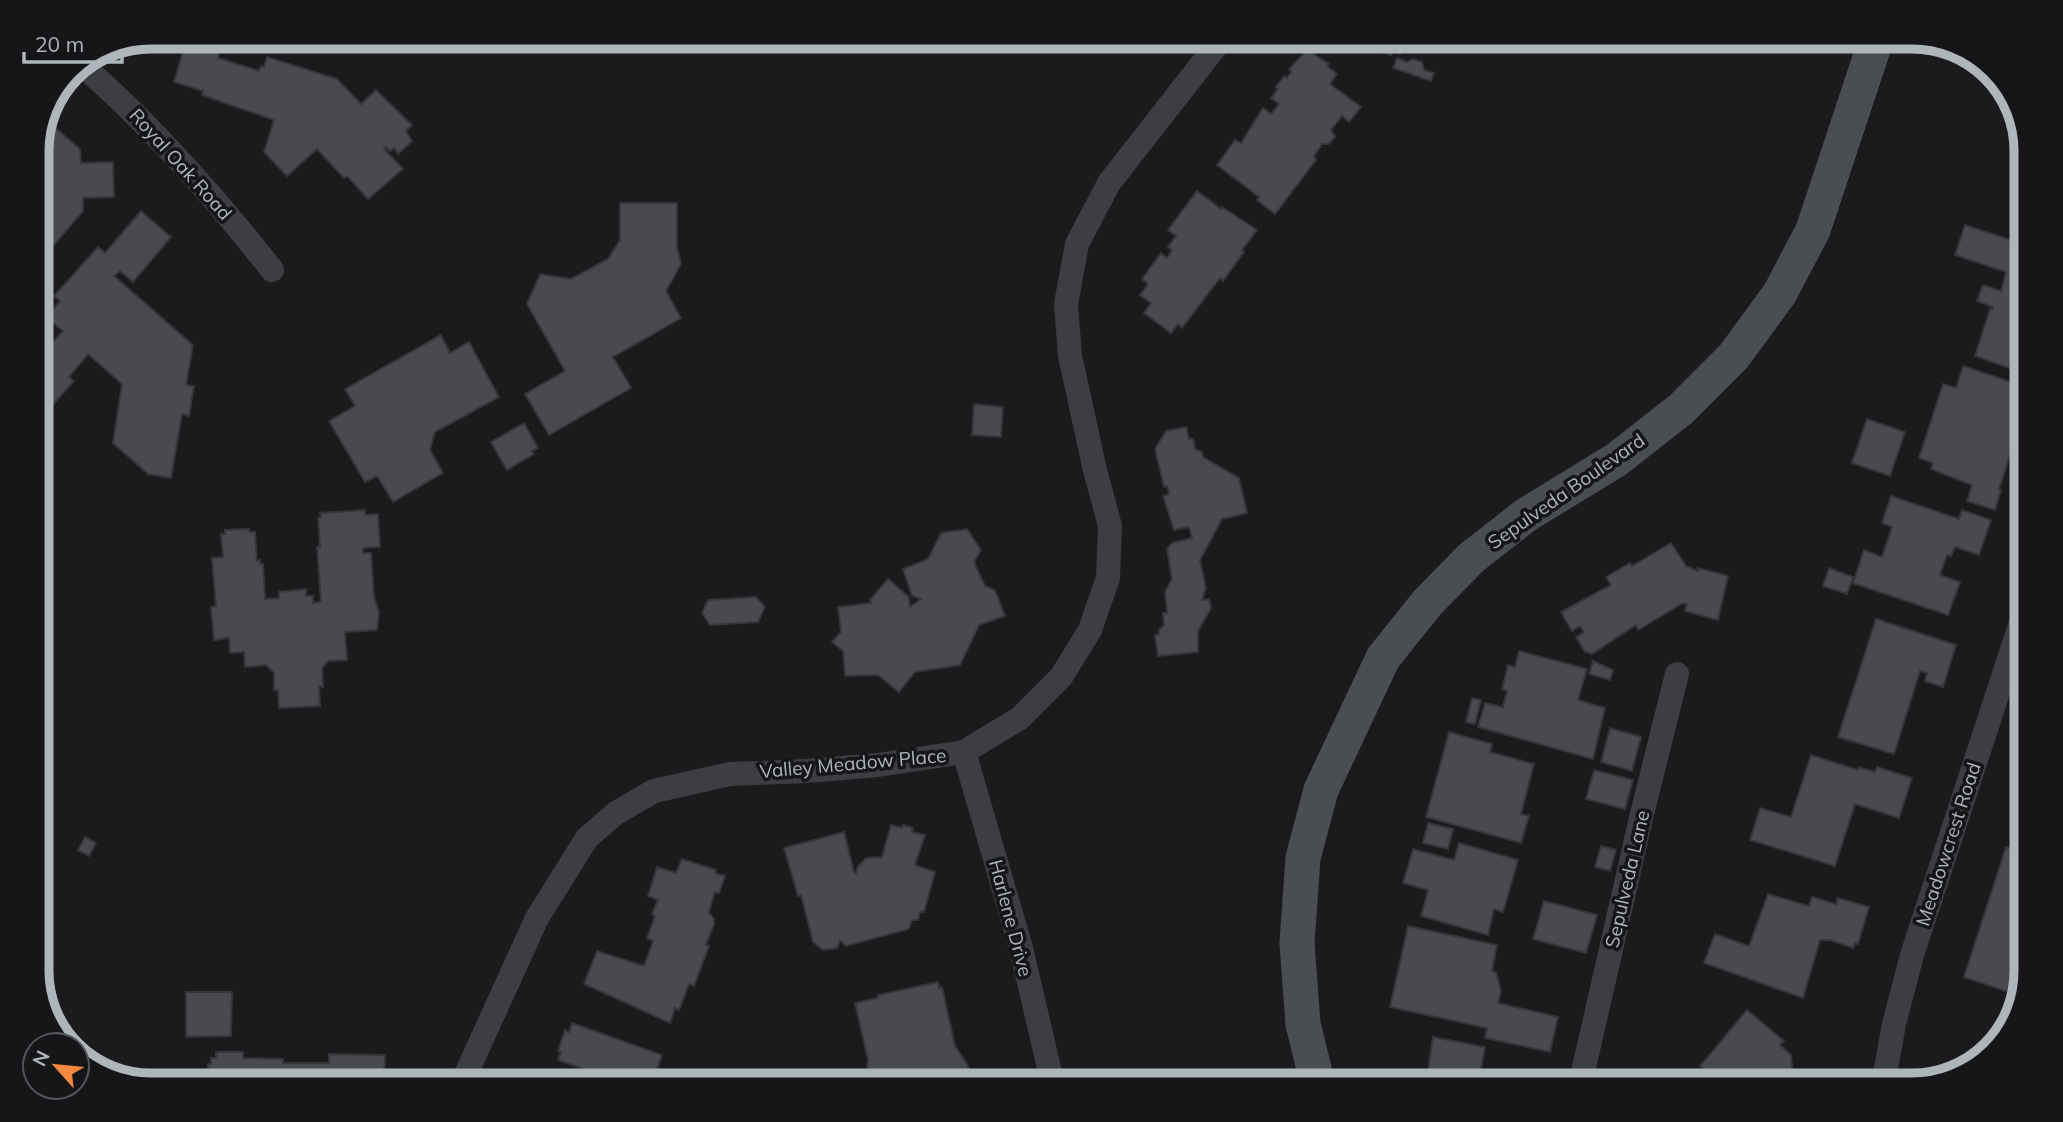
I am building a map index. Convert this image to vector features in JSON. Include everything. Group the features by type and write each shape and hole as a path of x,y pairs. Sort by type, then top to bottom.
{"main road":[{"name":"Sepulveda Boulevard","path":"1315,1073 1303,1024 1297,943 1303,858 1321,790 1383,658 1427,603 1471,558 1526,514 1616,460 1681,409 1734,356 1780,293 1813,230 1873,49"}],"street":[{"name":"Valley Meadow Place","path":"466,1073 537,918 587,838 616,813 654,791 730,774 878,765 964,752 1020,718 1060,677 1090,630 1108,578 1110,526 1070,356 1066,304 1077,244 1109,183 1214,49"},
{"name":"Royal Oak Road","path":"89,71 128,106 188,169 227,212 272,270"},
{"name":"Meadowcrest Road","path":"1885,1073 1894,1024 1912,955 2014,644"},
{"name":"Sepulveda Lane","path":"1583,1073 1677,674"},
{"name":"Harlene Drive","path":"964,752 1021,948 1050,1073"}],"building":[{"path":"184,49 213,49 220,51 218,58 259,71 261,66 264,67 267,57 337,79 361,104 376,90 412,125 406,131 412,141 398,154 394,148 390,151 386,147 384,149 403,169 368,199 317,149 287,176 264,152 274,120 202,95 203,91 174,82"},
{"path":"1375,49 1402,49 1400,54 1393,51 1391,55"},
{"path":"1307,50 1329,64 1327,66 1337,74 1330,84 1361,107 1349,122 1342,116 1331,130 1335,137 1329,144 1322,144 1314,156 1316,160 1275,214 1257,200 1259,197 1217,165 1235,140 1241,143 1263,108 1271,114 1279,104 1271,98 1278,89 1276,87 1284,76 1287,78 1291,72 1289,69"},
{"path":"1397,58 1407,62 1413,59 1422,62 1424,70 1434,73 1431,81 1393,68"},
{"path":"53,126 80,149 81,163 113,162 114,197 83,198 83,211 49,251 49,145"},
{"path":"1197,191 1257,230 1223,281 1220,278 1182,328 1178,324 1171,333 1144,313 1151,303 1140,295 1148,284 1142,279 1161,253 1167,258 1172,250 1168,247 1176,236 1168,230"},
{"path":"620,203 677,203 677,246 681,264 666,291 681,318 613,357 631,388 549,435 525,394 565,371 527,304 540,274 571,279 608,259 620,240"},
{"path":"141,211 171,237 133,282 120,271 114,276 193,345 186,385 194,386 189,416 182,414 171,478 148,474 113,443 122,384 88,354 69,377 74,381 49,409 49,346 63,331 49,319 49,314 60,301 54,296 98,247 105,253"},
{"path":"1965,225 2014,241 2014,370 1975,356 1990,309 1993,307 1977,301 1983,285 2001,291 2006,272 1955,255"},
{"path":"441,335 450,353 469,342 499,397 435,432 430,450 443,473 393,502 377,476 365,482 329,421 355,406 345,389"},
{"path":"1963,366 2014,383 2014,443 1995,510 1967,501 1972,485 1931,469 1933,463 1919,458 1943,384 1956,388"},
{"path":"974,404 1003,407 1001,437 972,435"},
{"path":"1867,419 1905,432 1890,476 1852,463"},
{"path":"524,423 538,448 532,451 534,454 507,470 491,442"},
{"path":"1186,427 1189,439 1193,439 1195,449 1202,452 1203,457 1239,478 1247,513 1222,519 1200,560 1206,588 1202,600 1209,599 1211,608 1198,631 1198,652 1158,656 1155,635 1159,634 1164,625 1163,613 1167,613 1165,592 1172,579 1167,549 1172,543 1192,538 1189,527 1174,530 1163,496 1169,494 1167,486 1164,487 1155,449 1166,431"},
{"path":"1891,496 1959,519 1962,510 1991,520 1979,555 1955,547 1951,556 1947,555 1940,575 1960,582 1948,615 1853,583 1864,550 1882,557 1892,527 1882,523"},
{"path":"365,510 365,515 378,514 380,547 363,548 363,553 371,553 374,596 379,613 377,630 345,632 347,660 328,661 322,668 320,706 279,708 278,690 274,690 274,673 266,665 245,667 244,652 230,653 229,638 214,640 211,607 216,606 212,558 223,557 221,534 225,534 225,530 249,529 250,532 255,532 257,561 260,560 260,564 263,564 265,599 279,598 279,592 306,589 306,596 313,596 313,603 321,602 317,547 320,547 320,513"},
{"path":"967,529 981,550 974,562 985,586 995,590 1005,616 979,625 960,665 915,672 899,692 878,675 845,676 843,651 832,642 841,632 838,607 871,603 870,600 888,579 909,597 910,607 921,599 912,596 903,569 928,559 941,533"},
{"path":"1671,543 1686,566 1728,576 1718,620 1685,611 1687,604 1683,603 1638,630 1636,625 1592,654 1585,652 1576,637 1584,632 1580,626 1572,631 1561,612 1611,585 1606,577 1630,563 1632,566"},
{"path":"1829,568 1853,577 1847,594 1823,586"},
{"path":"756,597 765,607 758,622 710,625 702,613 708,600"},
{"path":"1876,619 1956,645 1943,687 1925,681 1927,673 1920,671 1894,754 1838,737"},
{"path":"1519,651 1587,669 1578,700 1605,708 1593,759 1478,727 1485,703 1503,707 1507,691 1502,689 1508,665 1515,667"},
{"path":"1593,661 1613,670 1610,680 1589,674"},
{"path":"1472,698 1481,700 1475,724 1466,722"},
{"path":"1610,728 1641,737 1632,771 1601,762"},
{"path":"1449,732 1492,744 1490,752 1534,764 1521,814 1529,816 1521,843 1426,817"},
{"path":"1811,755 1858,770 1859,767 1875,772 1877,767 1912,778 1899,818 1855,804 1835,866 1750,840 1760,808 1791,817"},
{"path":"1594,770 1633,780 1625,809 1586,799"},
{"path":"1428,823 1453,829 1448,849 1423,843"},
{"path":"891,825 902,828 903,825 913,828 912,832 925,835 915,865 935,872 924,912 920,912 918,920 912,920 909,929 846,946 840,941 837,948 823,950 813,942 801,895 798,896 784,848 844,832 856,873 858,866 866,858 882,857"},
{"path":"85,837 96,843 89,856 78,850"},
{"path":"1459,843 1518,860 1503,912 1494,909 1488,935 1421,916 1428,890 1403,883 1413,849 1454,860"},
{"path":"1601,846 1616,850 1610,871 1595,867"},
{"path":"2006,847 2014,849 2014,971 2012,993 1964,977"},
{"path":"682,859 716,870 715,873 725,876 719,893 715,892 709,912 714,924 706,945 709,946 694,986 689,984 679,1010 675,1008 670,1023 584,984 597,951 644,966 653,941 647,938 658,900 648,896 657,867 676,873"},
{"path":"1768,894 1809,906 1812,897 1836,904 1838,898 1869,907 1858,944 1855,943 1853,948 1830,940 1820,940 1803,998 1704,963 1715,934 1749,946"},
{"path":"1544,901 1597,915 1586,953 1533,939"},
{"path":"1408,926 1497,945 1492,971 1496,972 1501,992 1498,1003 1558,1017 1550,1052 1485,1038 1487,1028 1390,1007"},
{"path":"938,982 939,988 942,987 955,1046 970,1073 867,1073 868,1060 855,1003 878,998 878,995"},
{"path":"186,992 232,992 231,1036 186,1037"},
{"path":"1747,1010 1784,1041 1780,1045 1791,1055 1793,1073 1708,1073 1700,1066"},
{"path":"572,1023 662,1055 656,1072 658,1073 585,1073 586,1070 558,1060 565,1030 569,1032"},
{"path":"1433,1037 1485,1047 1480,1073 1428,1073"},
{"path":"216,1052 243,1052 243,1058 283,1059 283,1063 329,1063 329,1054 385,1055 384,1073 208,1073 211,1058 216,1058"}]}
